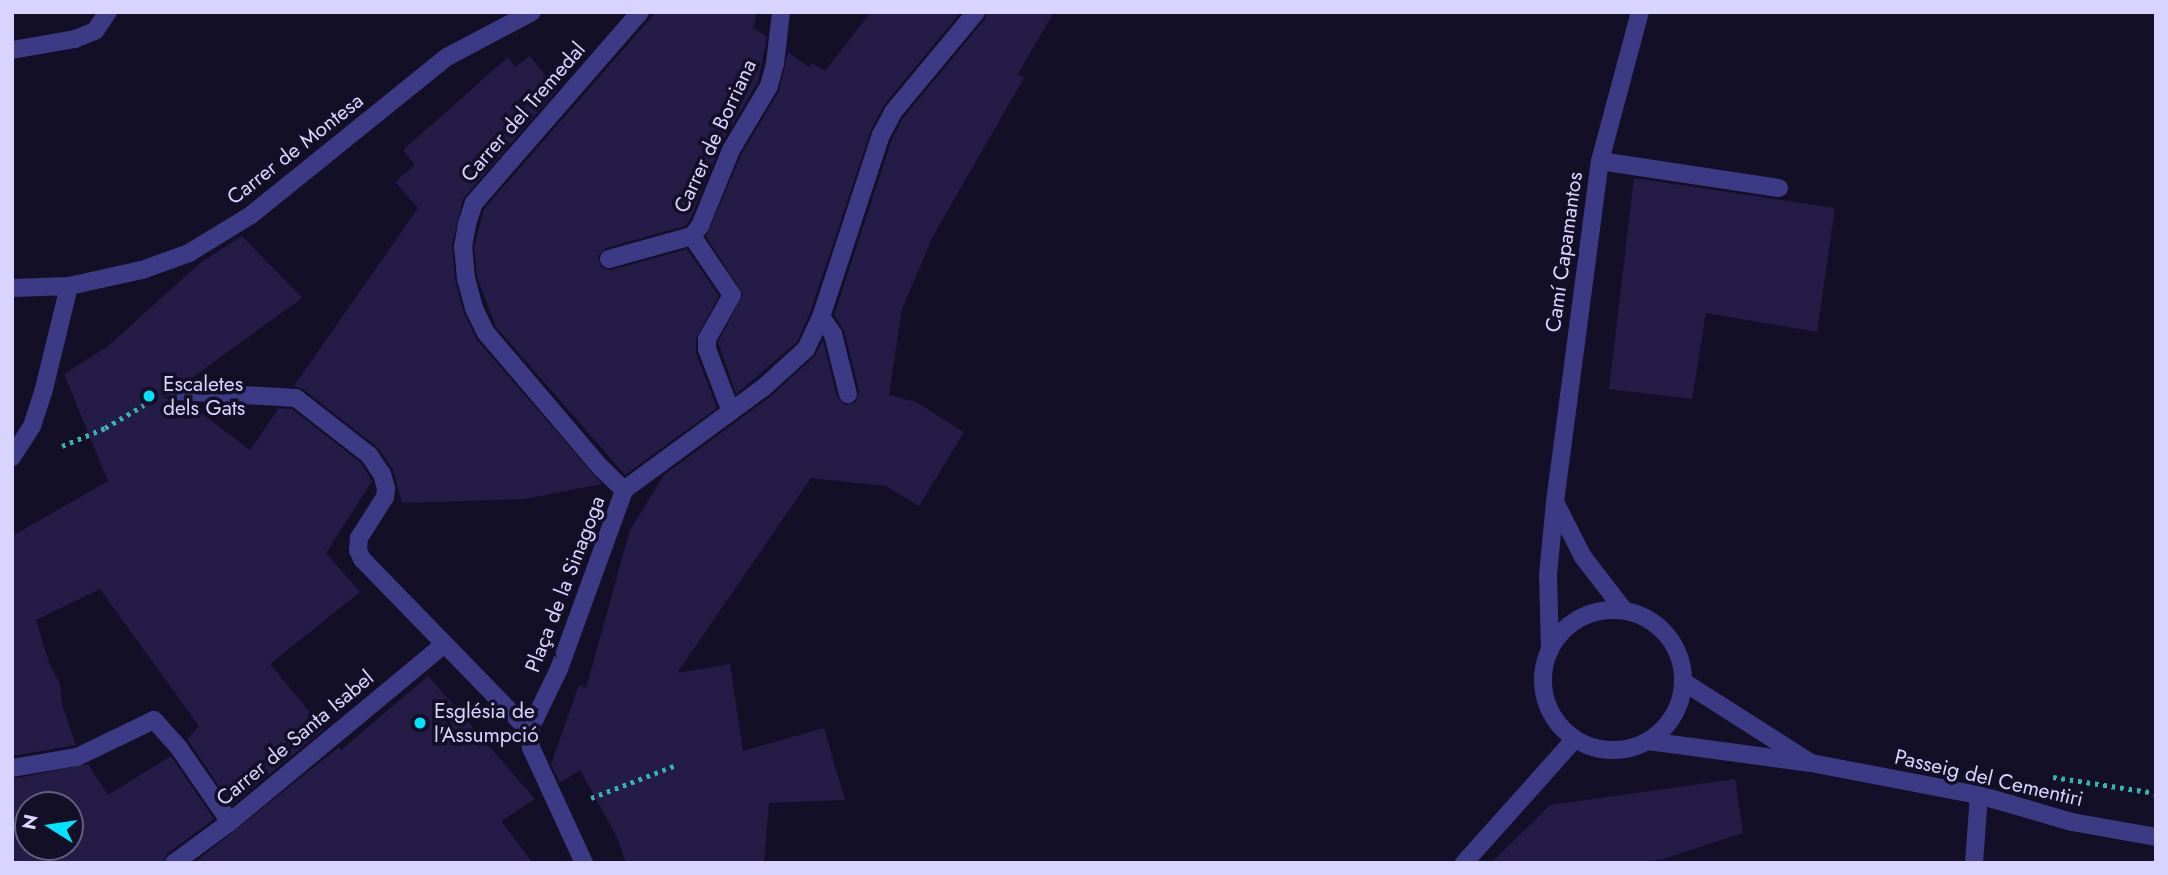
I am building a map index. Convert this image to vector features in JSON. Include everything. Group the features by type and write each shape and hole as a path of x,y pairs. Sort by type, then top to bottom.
{"street":[{"path":"12,50 75,39 95,31 108,12"},
{"name":"Carrer de Montesa","path":"12,288 69,286 142,270 189,253 251,215 447,57 531,12"},
{"name":"Carrer del Tremedal","path":"624,490 601,468 486,333 468,289 463,247 474,203 640,12"},
{"name":"Carrer de Borriana","path":"609,259 692,236 700,226 732,150 769,86 775,64 781,12"},
{"path":"624,490 731,412 806,349 821,317 881,135 893,113 976,12"},
{"name":"Camí Capamantos","path":"1550,650 1548,575 1555,502 1600,161 1640,12"},
{"path":"1600,161 1779,188"},
{"name":"Carrer de Borriana","path":"692,236 732,295 707,339 707,349 731,412"},
{"path":"12,457 32,426 43,393 69,286"},
{"path":"821,317 833,334 848,394"},
{"path":"175,391 296,398 369,455 382,474 386,488 385,498 359,538 358,550 362,559 530,740 584,863"},
{"name":"Plaça de la Sinagoga","path":"530,740 559,669 624,490"},
{"path":"1555,502 1583,557 1624,610"},
{"path":"1602,610 1624,610 1644,616 1660,627 1674,643 1684,682 1679,706 1667,726 1648,741 1631,749 1612,751 1575,739 1560,726 1549,709 1543,689 1544,669 1550,650 1563,631 1580,618 1602,610"},
{"name":"Carrer de Santa Isabel","path":"174,863 230,822 443,645"},
{"name":"Passeig del Cementiri","path":"1684,682 1811,763"},
{"path":"12,768 56,763 77,757 154,720 179,748 230,822"},
{"path":"1464,863 1575,739"},
{"name":"Passeig del Cementiri","path":"1648,741 1811,763 1979,795 2072,822 2156,837"},
{"path":"1974,863 1979,795"}],"path":[{"path":"58,447 105,428 166,390 175,391"},
{"path":"562,812 613,788 676,765"}],"building":[{"path":"656,12 757,12 753,28 767,37 758,82 721,144 690,220 685,226 606,248 598,256 601,267 611,270 687,249 719,296 696,339 696,353 717,408 625,475 496,327 477,277 474,247 484,209"},
{"path":"871,12 961,12 884,105 871,130 810,313 797,342 736,394 718,342 743,294 706,237 741,155 779,91 788,52 809,67 812,63 825,71"},
{"path":"987,12 1054,12 1018,74 1024,78 933,236 902,309 889,395 916,402 964,432 919,506 886,486 811,478 677,673 730,664 743,751 824,728 845,800 769,803 764,863 626,863 617,837 580,770 560,783 551,764 579,685 586,688 630,530 664,475 771,396 814,357 823,340 837,397 846,405 856,402 859,391 844,331 834,315 892,139 903,118 985,19"},
{"path":"530,56 557,90 463,199 452,245 455,280 464,313 477,340 602,484 525,499 402,503 393,470 378,448 303,389 294,386 418,208 395,182 415,165 403,150 508,57 515,67"},
{"path":"1634,178 1835,208 1817,332 1706,313 1692,399 1609,389"},
{"path":"242,236 302,298 189,380 169,381 164,390 165,397 174,402 188,403 250,450 279,408 292,409 361,463 372,481 326,553 360,592 270,664 324,729 232,805 187,739 199,726 100,589 36,620 49,663 60,684 62,705 76,745 12,756 12,536 108,481 64,374 107,347 200,263"},
{"name":"Església de l'Assumpció","path":"428,676 535,799 501,821 533,863 194,863 339,747 341,750"},
{"path":"171,756 214,819 167,854 163,863 12,863 12,779 88,764 108,795"},
{"path":"1735,779 1743,833 1663,859 1640,863 1491,863 1550,805"}],"place":[{"name":"Escaletes dels Gats","path":"149,396"},
{"name":"Església de l'Assumpció","path":"420,723"}]}
